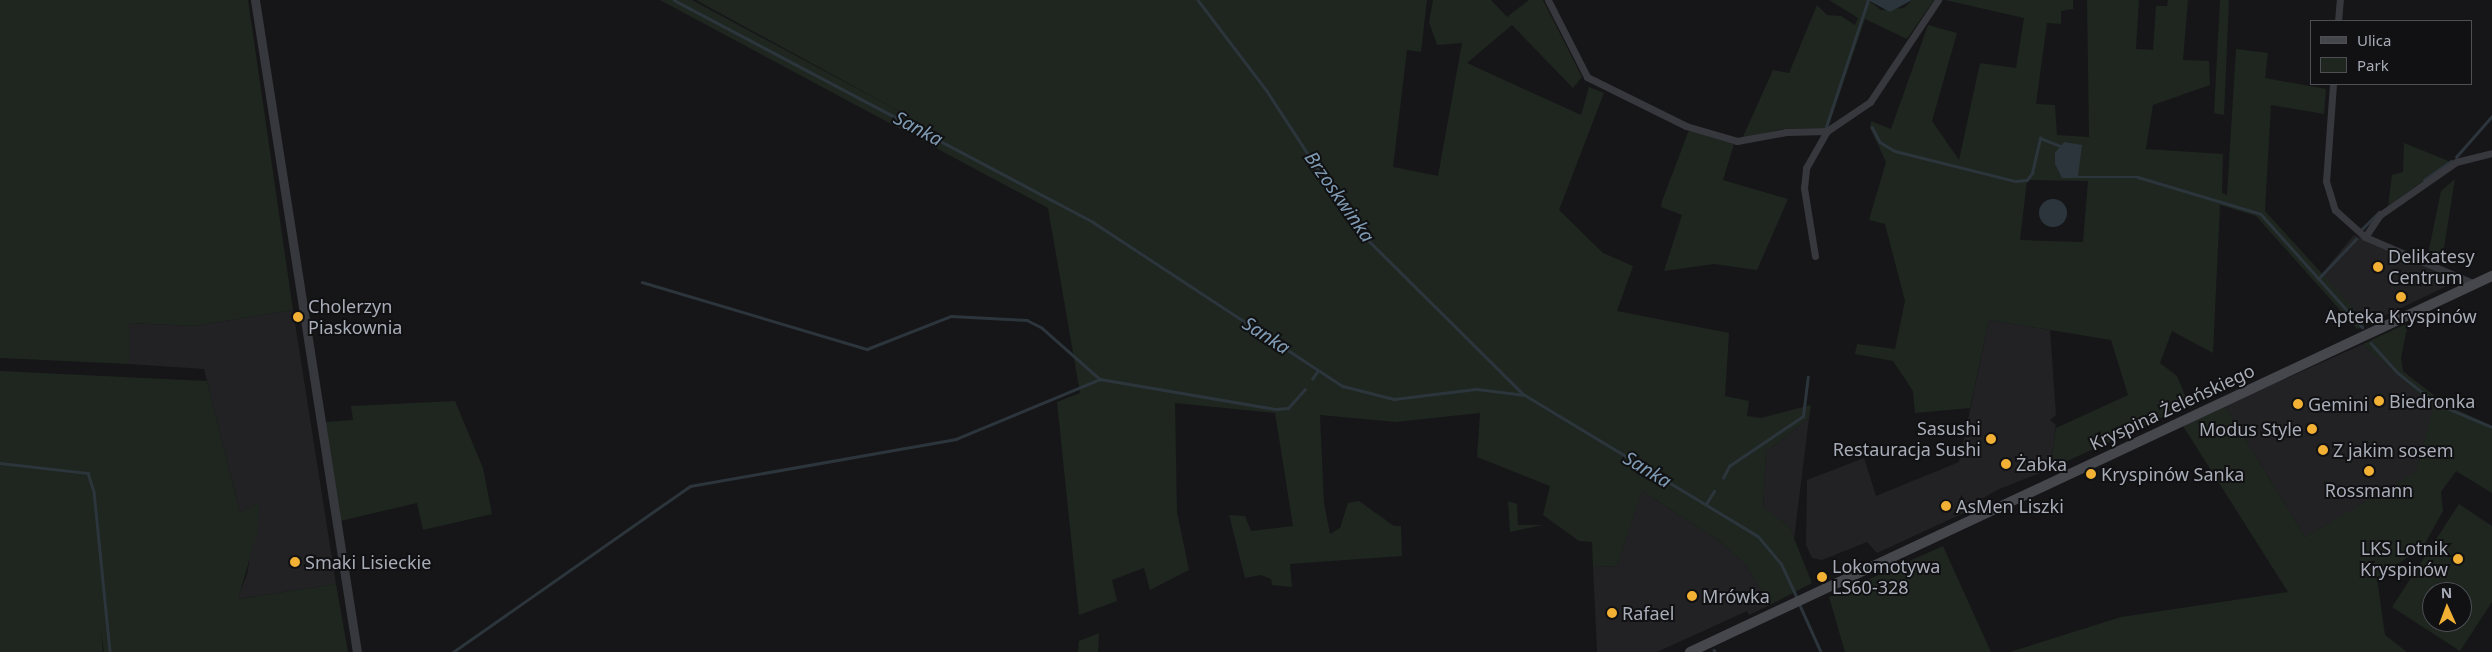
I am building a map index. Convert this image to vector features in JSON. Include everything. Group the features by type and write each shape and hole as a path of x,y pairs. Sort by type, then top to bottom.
{"main road":[{"name":"Kryspina Żeleńskiego","path":"1690,652 2357,337 2492,276"}],"street":[{"path":"255,0 357,652"},
{"path":"1548,0 1587,77 1626,100 1686,126 1737,141 1786,132 1827,132"},
{"path":"1815,256 1804,188 1806,168 1827,132 1870,102 1938,0"},
{"path":"2338,20 2340,0"},
{"path":"2333,85 2329,197 2344,222 2363,235 2473,283"},
{"path":"2363,235 2380,215 2456,162 2492,153"}],"shaded area":[{"path":"1868,0 1912,0 1890,12"},
{"path":"2064,142 2082,145 2078,176 2062,178 2055,164 2055,153"},
{"path":"2053,199 2063,203 2067,213 2063,223 2053,227 2043,223 2039,213 2043,203"},
{"path":"2354,235 2453,278 2453,283 2368,324 2320,276"},
{"path":"293,310 336,584 237,599 247,575 259,503 240,512 204,369 129,364 128,323 194,326"},
{"path":"1989,320 2050,330 2056,415 2050,420 2056,425 2050,469 1997,490 1980,500 1981,505 1877,553 1867,542 1822,560 1812,558 1806,545 1807,480 1864,458 1876,496 1959,462"},
{"path":"2363,344 2434,407 2416,473 2305,537 2225,406"},
{"path":"1809,418 1794,539 1789,526 1763,509 1766,452"},
{"path":"1642,491 1721,542 1746,565 1770,605 1749,615 1747,611 1657,652 1597,652 1593,567 1617,566"}],"green space":[{"path":"0,0 248,0 293,310 194,326 129,323 129,364 0,358"},
{"path":"660,0 692,0 910,117 696,0 1427,0 1421,52 1407,50 1393,167 1438,176 1462,43 1437,45 1429,22 1433,0 1491,0 1507,17 1529,0 1543,0 1582,77 1573,88 1512,25 1467,63 1581,115 1589,87 1604,93 1559,210 1603,253 1633,266 1617,311 1729,333 1725,396 1749,401 1747,416 1761,418 1811,405 1809,418 1766,452 1763,508 1789,526 1812,583 1770,605 1746,565 1721,542 1642,491 1617,566 1593,567 1592,542 1579,541 1543,515 1550,486 1477,457 1480,413 1396,422 1320,415 1324,503 1330,534 1340,528 1348,503 1359,501 1394,526 1401,526 1402,556 1290,564 1292,587 1272,585 1271,579 1261,575 1245,578 1229,515 1245,516 1251,531 1293,526 1275,413 1175,403 1177,512 1189,570 1150,590 1144,568 1112,580 1117,601 1079,615 1057,402 1080,393 1048,208"},
{"path":"1829,0 1868,0 1881,10 1904,8 1912,0 1934,0 1907,39 1865,19 1828,128 1782,129 1742,139 1773,70 1789,73 1817,5 1827,15 1841,16 1855,25 1858,18"},
{"path":"1945,0 2073,0 2073,9 2061,11 2061,24 2047,23 2036,104 2055,105 2057,135 2089,137 2087,0 2139,0 2136,49 2153,50 2156,6 2167,6 2168,0 2188,0 2183,60 2209,61 2210,85 2153,105 2146,149 2223,154 2222,193 2227,195 2236,49 2268,53 2265,78 2326,89 2324,114 2271,105 2265,211 2368,324 2357,329 2256,216 2220,205 2213,353 2172,331 2160,363 2177,376 2189,405 2050,469 2056,428 2128,395 2111,340 1989,320 1970,408 1915,413 1913,391 1893,361 1855,354 1857,344 1895,349 1905,301 1885,224 1869,220 1886,162 1870,128 1871,121 1891,129 1928,25 1957,33 1932,121 1959,160 1980,63 2016,68 2024,18","holes":["2027,180 2088,181 2083,242 2020,240"]},
{"path":"2220,0 2229,0 2224,115 2214,113"},
{"path":"1689,130 1734,144 1723,180 1788,199 1757,270 1714,264 1664,271 1682,215 1661,207 1662,201"},
{"path":"2404,143 2451,162 2388,206 2392,175 2403,172"},
{"path":"2455,179 2442,260 2428,254 2441,191"},
{"path":"2408,323 2401,358 2403,371 2445,404 2492,426 2492,493 2456,471 2441,492 2443,511 2423,547 2377,578 2385,635 2407,652 2010,652 2121,617 2288,592 2183,426 2225,406 2305,537 2416,472 2433,407 2363,344"},
{"path":"0,371 207,381 240,512 259,503 258,530 238,599 336,584 348,652 104,652 101,630 103,652 0,652"},
{"path":"455,401 483,468 492,514 423,530 417,503 340,521 325,422 353,420 351,406"},
{"path":"1508,501 1517,504 1518,525 1543,525 1510,532"},
{"name":"LKS Lotnik Kryspinów","path":"2459,504 2492,526 2492,602 2460,651 2431,632 2472,632 2472,582 2422,582 2422,626 2392,607"},
{"path":"1943,546 1991,652 1845,652 1829,597"},
{"path":"1099,633 1098,652 1078,652 1079,641"}],"waterway":[{"name":"Sanka","path":"674,0 1093,222 1343,386 1394,399 1477,389 1525,395 1758,536 1781,563 1797,598"},
{"name":"Brzoskwinka","path":"1198,0 1267,91 1357,229 1523,394"},
{"path":"1826,127 1868,0"},
{"path":"2456,157 2492,116"},
{"path":"1872,127 1880,142 1895,151 2015,181 2027,180 2032,173 2040,138 2061,146"},
{"path":"2424,180 2451,161"},
{"path":"2064,177 2138,177 2261,214 2362,327"},
{"path":"2362,229 2379,212"},
{"path":"2318,279 2356,239"},
{"path":"642,282 867,349 951,316 1027,320 1041,327 1100,379"},
{"path":"2371,343 2398,373 2437,404 2492,427"},
{"path":"1312,379 1317,372"},
{"path":"1723,478 1729,466 1803,416 1808,377"},
{"path":"453,652 690,486 956,439 1100,379 1276,409 1288,408 1305,389"},
{"path":"0,463 88,473 94,491 110,652"},
{"path":"1706,504 1714,491"},
{"name":"Sanka","path":"1799,603 1821,652"}],"place":[{"name":"Delikatesy Centrum","path":"2378,267"},
{"name":"Apteka Kryspinów","path":"2401,297"},
{"name":"Cholerzyn Piaskownia","path":"298,317"},
{"name":"Biedronka","path":"2379,401"},
{"name":"Gemini","path":"2298,404"},
{"name":"Modus Style","path":"2312,429"},
{"name":"Sasushi Restauracja Sushi","path":"1991,439"},
{"name":"Z jakim sosem","path":"2323,450"},
{"name":"Żabka","path":"2006,464"},
{"name":"Rossmann","path":"2369,471"},
{"name":"Kryspinów Sanka","path":"2091,474"},
{"name":"AsMen Liszki","path":"1946,506"},
{"name":"LKS Lotnik Kryspinów","path":"2458,559"},
{"name":"Smaki Lisieckie","path":"295,562"},
{"name":"Lokomotywa LS60-328","path":"1822,577"},
{"name":"Mrówka","path":"1692,596"},
{"name":"Rafael","path":"1612,613"}]}
